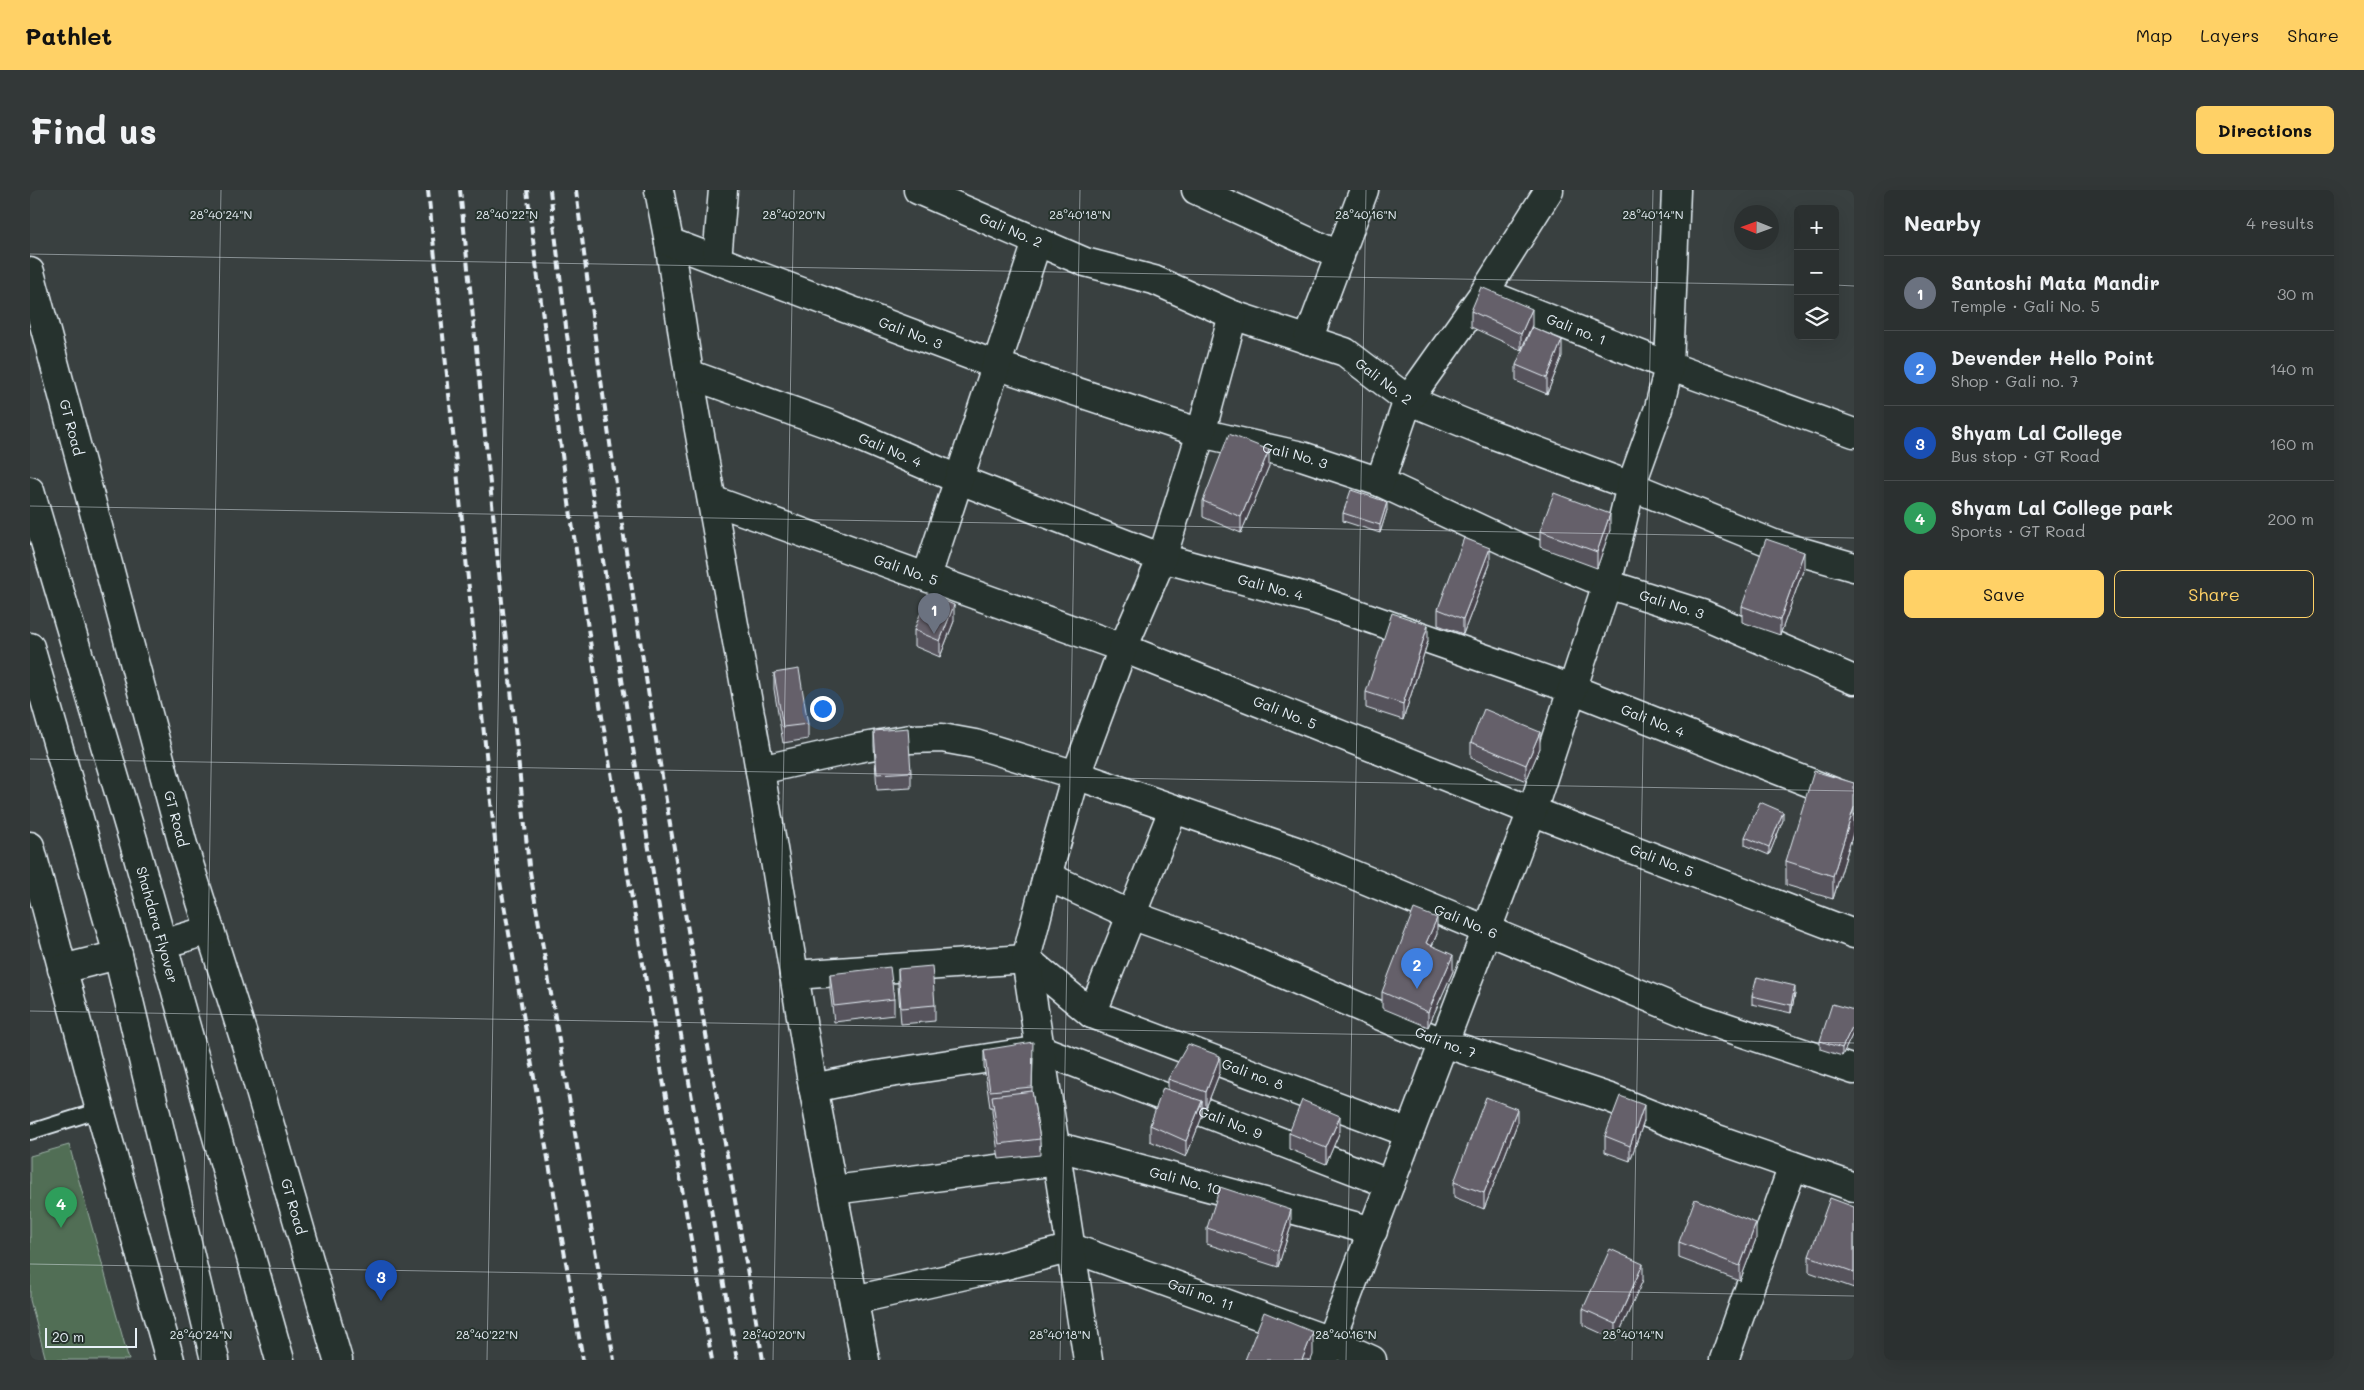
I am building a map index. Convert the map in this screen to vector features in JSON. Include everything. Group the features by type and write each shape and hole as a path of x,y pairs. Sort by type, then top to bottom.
{"main road":[{"path":"659,190 669,242 689,374 760,770 813,1088 865,1360"},
{"path":"717,260 723,190"},
{"name":"Gali No. 2","path":"918,190 1085,262 1154,280 1233,315 1345,352 1408,400 1631,486 1774,544 1854,568"},
{"path":"1196,190 1340,256"},
{"path":"1308,340 1364,190"},
{"path":"1380,482 1408,400 1484,293 1549,190"},
{"path":"1326,1350 1532,811 1608,584 1631,486 1659,408 1669,366 1676,190"},
{"name":"Gali No. 3","path":"669,242 996,365 1201,433 1302,456 1380,482 1514,545 1608,584 1702,614 1854,680"},
{"path":"927,576 1037,242"},
{"name":"GT Road","path":"30,272 183,845 251,1060 338,1360"},
{"name":"Gali no. 1","path":"1484,293 1669,366 1853,426"},
{"path":"1088,1360 1042,1050 1026,959 1076,775 1124,648 1162,558 1201,433 1233,315"},
{"name":"Gali No. 4","path":"689,374 834,426 960,480 1162,558 1316,600 1572,689 1854,800"},
{"name":"Shahdara Flyover","path":"30,491 162,944 280,1360"},
{"name":"Gali No. 5","path":"712,500 1124,648 1532,811 1854,934"},
{"path":"30,647 118,954 146,1080 215,1360"},
{"name":"Gali No. 6","path":"760,770 893,742 942,738 975,744 1076,775 1296,852 1696,1017 1854,1070"},
{"path":"1092,1014 1173,810"},
{"path":"30,846 100,1110 170,1360"},
{"name":"Gali no. 7","path":"1047,876 1131,915 1220,947 1444,1043 1610,1098 1677,1125 1854,1187"},
{"path":"162,944 210,930"},
{"path":"62,969 118,954"},
{"path":"794,974 1026,959"},
{"name":"Gali no. 8","path":"1026,959 1092,1014 1409,1134"},
{"path":"813,1088 877,1075 1042,1050"},
{"name":"Gali No. 9","path":"1042,1050 1390,1184"},
{"path":"834,1190 1057,1154"},
{"name":"Gali No. 10","path":"1057,1154 1372,1231"},
{"path":"1724,1360 1793,1166"},
{"path":"854,1300 983,1272 1072,1248"},
{"name":"Gali no. 11","path":"1072,1248 1326,1350 1372,1360"}],"lane":[{"path":"30,1132 100,1110"}],"green space":[{"path":"69,1145 129,1360 46,1360 30,1300 30,1156"}],"building":[{"path":"1481,287 1532,309 1521,334 1471,311"},
{"path":"1532,327 1562,340 1547,378 1516,365"},
{"path":"1229,434 1269,450 1241,517 1203,501"},
{"path":"1351,490 1387,502 1380,525 1343,513"},
{"path":"1554,493 1610,514 1597,552 1540,531"},
{"path":"1464,538 1490,548 1463,619 1438,609"},
{"path":"1766,539 1804,552 1780,620 1742,606"},
{"path":"928,594 954,605 940,641 914,630"},
{"path":"1392,613 1428,625 1403,704 1366,692"},
{"path":"799,669 808,724 783,727 774,673"},
{"path":"1484,709 1540,732 1526,765 1471,742"},
{"path":"908,728 911,772 877,774 874,731"},
{"path":"1814,771 1854,783 1854,807 1833,876 1786,861"},
{"path":"1760,802 1783,812 1769,847 1745,837"},
{"path":"1414,909 1437,918 1426,943 1453,955 1428,1012 1382,992"},
{"path":"932,966 935,1005 901,1008 898,969"},
{"path":"890,967 894,999 834,1006 830,974"},
{"path":"1757,977 1795,986 1791,1005 1752,996"},
{"path":"1832,1004 1854,1010 1854,1023 1842,1048 1820,1041"},
{"path":"1033,1042 1032,1087 990,1091 984,1050"},
{"path":"1188,1044 1220,1056 1206,1092 1168,1079"},
{"path":"1163,1088 1202,1101 1186,1141 1150,1125"},
{"path":"1032,1091 1040,1139 999,1144 992,1096"},
{"path":"1620,1096 1644,1105 1630,1146 1605,1136"},
{"path":"1486,1097 1517,1109 1484,1193 1454,1182"},
{"path":"1302,1100 1340,1116 1326,1148 1289,1133"},
{"path":"1220,1187 1291,1210 1278,1251 1207,1228"},
{"path":"1830,1198 1854,1207 1854,1272 1809,1256"},
{"path":"1695,1199 1756,1223 1740,1266 1679,1242"},
{"path":"1610,1249 1643,1264 1616,1324 1583,1309"},
{"path":"1264,1312 1313,1332 1302,1360 1245,1360"}],"railway":[{"path":"428,190 498,870 583,1360"},
{"path":"460,190 529,866 614,1360"},
{"path":"527,190 566,483 588,630 636,922 712,1360"},
{"path":"550,190 567,335 650,855 737,1360"},
{"path":"576,190 595,337 638,630 763,1360"}],"place":[{"name":"Santoshi Mata Mandir","path":"934,634"},
{"name":"Devender Hello Point","path":"1417,989"},
{"name":"Shyam Lal College park","path":"61,1228"},
{"name":"Shyam Lal College","path":"381,1301"}]}
